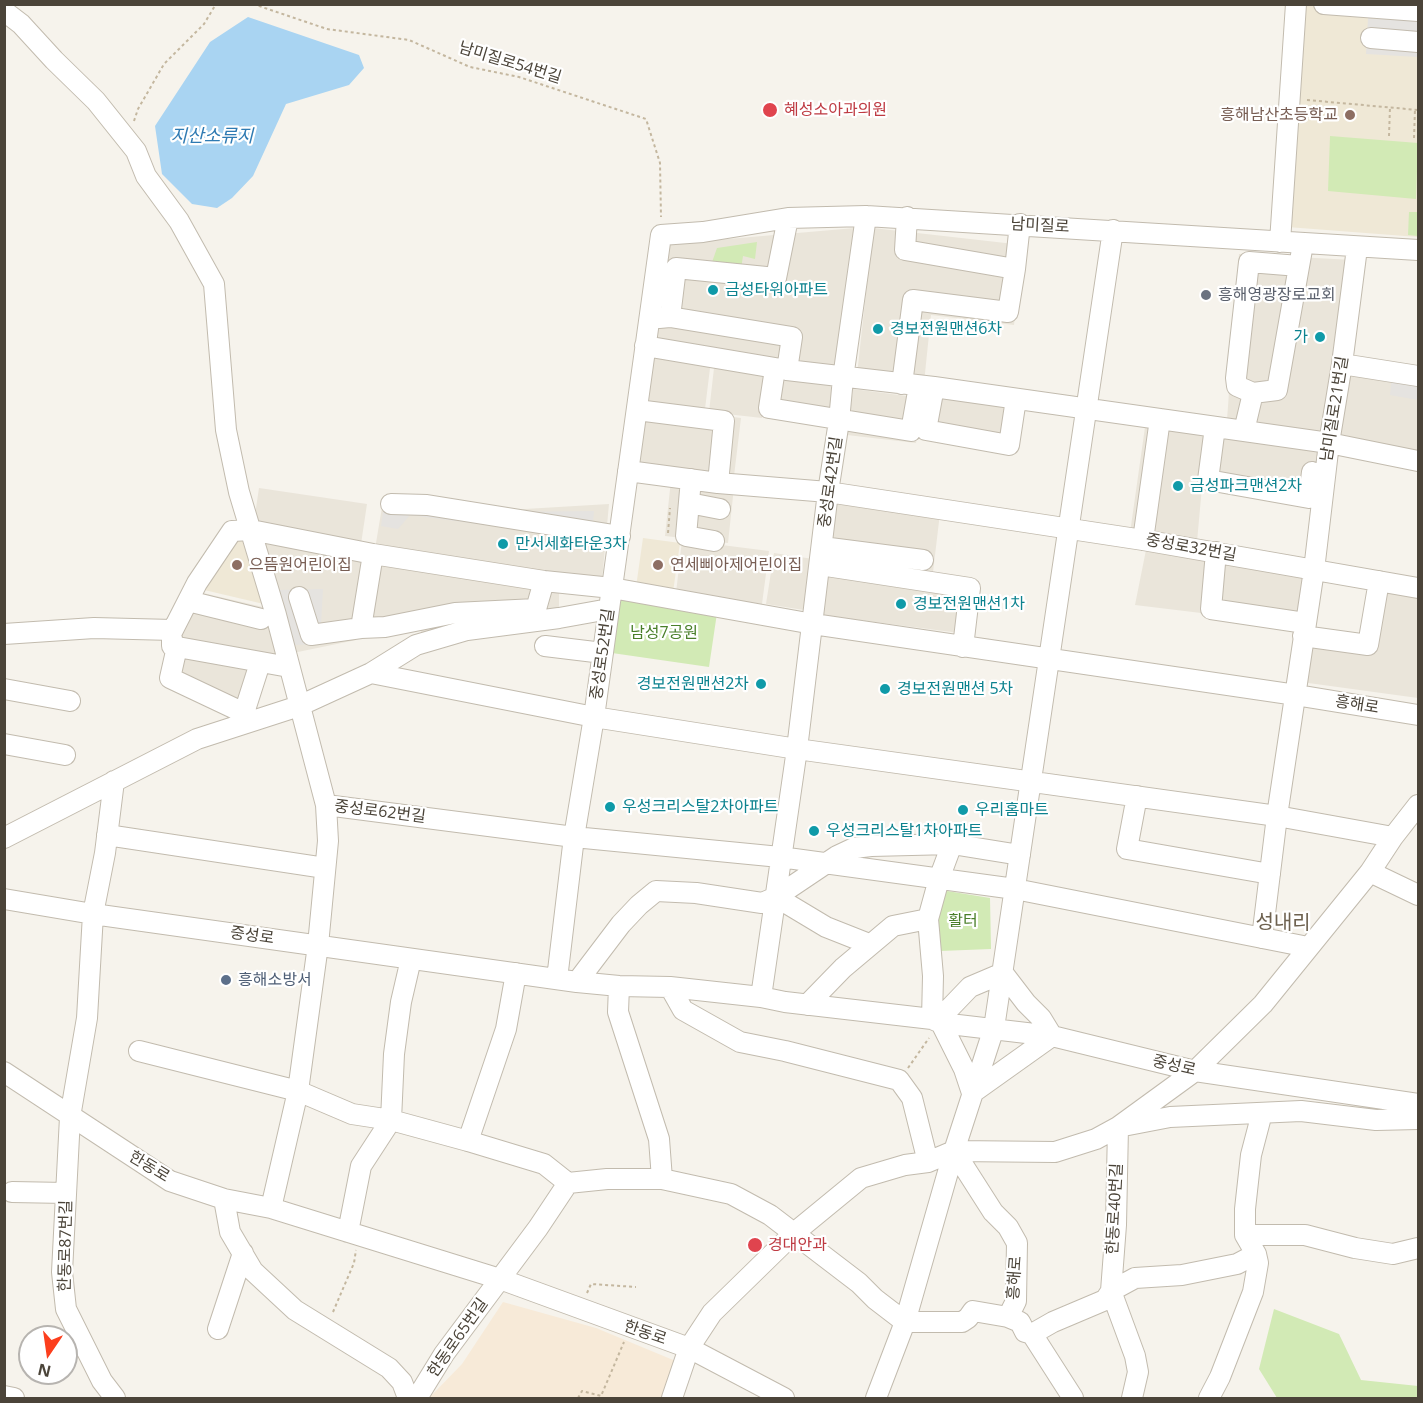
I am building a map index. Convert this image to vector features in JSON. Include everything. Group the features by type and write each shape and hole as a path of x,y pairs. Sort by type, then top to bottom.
{"street":[{"path":"1280,242 1296,4"},
{"path":"1324,4 1416,11 1415,42 1371,38"},
{"path":"4,11 21,24 96,101 136,151 146,176 179,221 214,284 226,430 239,492 326,805"},
{"name":"남미질로","path":"662,235 703,232 788,218 866,216 1113,230 1357,248 1419,250"},
{"name":"중성로42번길","path":"761,997 797,749 828,492 866,216"},
{"path":"907,217 904,250 1015,269"},
{"path":"788,218 776,278 676,268 660,318 792,337 769,408 911,431 918,386"},
{"path":"1016,399 1009,445 926,430 918,386 913,300 1008,312 1020,224"},
{"path":"876,1398 904,1322 954,1151 994,1028 1113,230"},
{"name":"중성로52번길","path":"557,979 574,837 594,717 645,346 660,318 662,235"},
{"path":"1299,266 1249,262 1236,378 1237,386 1253,393 1277,390 1303,244"},
{"name":"남미질로21번길","path":"1262,938 1277,816 1314,570 1326,438 1346,365 1357,248"},
{"path":"645,346 843,378 1160,419 1214,433 1326,438 1340,434 1419,449"},
{"path":"1346,365 1419,376"},
{"path":"1244,431 1253,393"},
{"path":"637,410 724,421 718,483"},
{"path":"1143,540 1160,419"},
{"path":"1214,433 1244,431 1326,438 1419,461"},
{"path":"1214,433 1208,480 1309,498 1326,438"},
{"path":"628,471 718,483 828,492"},
{"path":"691,479 686,536 714,541"},
{"name":"중성로32번길","path":"828,492 1143,540 1314,570"},
{"path":"689,503 720,509"},
{"path":"391,504 427,505 620,536"},
{"path":"260,663 244,713 170,678 175,638 188,601 196,583 232,531 251,530 373,554 544,581 612,588 813,624 1296,695"},
{"path":"1216,552 1211,609 1368,645 1379,581"},
{"path":"361,628 373,554"},
{"path":"821,556 923,561"},
{"path":"821,556 970,588 963,647"},
{"path":"1314,570 1419,588"},
{"path":"299,597 311,636 361,628 385,627 455,613 536,609 544,581"},
{"path":"188,601 261,620"},
{"path":"4,838 197,740 299,706 371,673 416,645 467,630 609,609"},
{"path":"4,634 94,628 175,638 260,663 289,667"},
{"path":"545,646 603,653"},
{"path":"371,673 594,717 797,749 1277,816 1393,837"},
{"path":"4,689 70,701"},
{"name":"흥해로","path":"1296,695 1419,715"},
{"path":"4,744 66,755"},
{"path":"70,1117 87,1018 93,914 114,781"},
{"path":"1137,796 1127,849 1270,874"},
{"name":"중성로62번길","path":"298,1091 318,945 328,841 326,805 574,837"},
{"path":"672,1398 690,1348 712,1313 794,1233 861,1178 896,1167 928,1162 954,1151 1055,1152 1096,1139 1118,1127 1195,1071 1263,1004 1370,872 1393,837 1419,805"},
{"path":"107,835 325,868"},
{"path":"574,837 780,857 1015,889 1308,947"},
{"path":"577,982 621,924 656,891 696,893 762,903 776,897 837,856 854,848 871,846 952,844 1020,855"},
{"path":"952,844 928,919 933,976 931,1004 937,1021 963,1069 972,1093"},
{"path":"1370,872 1419,896"},
{"name":"중성로","path":"8,895 93,914 577,982 670,987 761,997 807,1005 1052,1036 1195,1071 1419,1104"},
{"path":"776,897 826,927 869,944"},
{"path":"807,1005 869,944 893,926 928,919"},
{"path":"353,1234 361,1166 391,1120 394,1054 401,1002 411,959"},
{"path":"468,1141 506,1029 516,973"},
{"path":"937,1021 970,987 1003,974"},
{"path":"972,1093 1052,1036 1041,1018 1003,974"},
{"path":"619,986 618,1012 659,1140 662,1179"},
{"path":"670,987 683,1010 740,1042 899,1080 912,1098 928,1162"},
{"path":"139,1051 298,1091 352,1114 391,1120 544,1164 568,1183 607,1179 662,1179 730,1194 770,1215 859,1282 875,1299 904,1322"},
{"name":"한동로","path":"4,1072 170,1181 224,1199 270,1208 500,1279 690,1348 784,1398"},
{"path":"270,1208 298,1091"},
{"path":"1118,1127 1170,1117 1301,1111 1376,1120 1419,1119"},
{"path":"1209,1398 1220,1377 1253,1292 1258,1263 1256,1254 1245,1235 1245,1209 1251,1155 1262,1113"},
{"name":"한동로87번길","path":"70,1117 62,1272 66,1309 102,1381 115,1398"},
{"name":"한동로40번길","path":"1118,1127 1116,1225 1111,1291 1135,1356 1138,1371 1132,1398"},
{"name":"흥해로","path":"904,1322 962,1322 973,1311 1008,1317 1016,1301 1017,1243 1008,1227 993,1212 954,1151"},
{"path":"500,1279 568,1183"},
{"path":"12,1192 66,1193"},
{"path":"224,1199 230,1232 253,1271 295,1310 389,1368 402,1382 408,1398"},
{"path":"1245,1235 1305,1235 1355,1248 1392,1254 1419,1248"},
{"path":"218,1329 243,1253"},
{"path":"1032,1334 1053,1322 1105,1300 1111,1291 1135,1278 1182,1275 1237,1264 1256,1254"},
{"name":"한동로65번길","path":"417,1398 444,1354 500,1279"},
{"path":"1008,1317 1020,1322 1025,1332 1032,1334 1073,1398"},
{"path":"4,1396 14,1398"}],"path":[{"path":"128,142 138,109 164,64 204,24 216,4"},
{"name":"남미질로54번길","path":"253,4 327,29 409,40 470,67 519,77 646,119 660,163 662,235"},
{"path":"1290,99 1417,110 1414,138"},
{"path":"1389,136 1390,107"},
{"path":"899,1080 930,1036 937,1021"},
{"path":"326,1329 354,1263 353,1234"},
{"path":"580,1309 591,1284 636,1287"},
{"path":"578,1398 582,1391 601,1396 629,1327"}],"shaded area":[{"name":"흥해남산초등학교","path":"1290,5 1418,5 1418,237 1274,226"},
{"path":"1368,18 1418,21 1418,57 1366,54"},
{"name":"금성타워아파트","path":"855,228 837,375 651,344 670,244"},
{"name":"경보전원맨션6차","path":"873,228 1023,245 1014,325 931,315 924,383 857,375"},
{"path":"1239,254 1353,260 1326,439 1227,420"},
{"path":"657,354 711,360 705,409 645,401 650,359"},
{"path":"1345,357 1418,369 1418,457 1333,440"},
{"path":"1393,366 1418,371 1418,400 1390,395"},
{"path":"714,368 767,374 762,418 709,412"},
{"path":"770,371 833,384 827,427 764,418"},
{"path":"853,389 922,398 916,443 847,435"},
{"path":"926,393 1020,407 1013,453 919,439"},
{"path":"642,405 741,418 734,476 634,463"},
{"name":"금성파크맨션2차","path":"1146,420 1207,431 1197,542 1130,533"},
{"path":"1209,434 1320,449 1313,505 1204,484"},
{"path":"671,480 734,487 728,543 665,536"},
{"path":"259,488 367,504 361,544 253,528"},
{"name":"만서세화타운3차","path":"384,495 508,510 609,504 602,580 375,549"},
{"path":"385,498 503,512 594,511 592,535 600,540 410,515 398,529 381,526"},
{"path":"839,501 940,513 933,572 824,559 830,506"},
{"name":"으뜸원어린이집","path":"239,538 251,541 268,605 200,589"},
{"name":"연세삐아제어린이집","path":"643,538 680,543 673,592 636,587"},
{"path":"682,540 769,551 762,604 676,593"},
{"path":"261,542 355,554 363,567 356,640 293,653"},
{"path":"1147,545 1210,556 1201,613 1135,605"},
{"path":"774,553 813,559 804,610 766,604"},
{"path":"1212,557 1308,571 1298,628 1203,612"},
{"path":"386,560 559,587 559,609 423,637 420,629 373,637 369,599 373,568"},
{"name":"경보전원맨션1차","path":"827,563 966,581 967,634 821,615"},
{"path":"1373,584 1418,591 1418,698 1301,682 1305,634 1362,635"},
{"path":"323,589 321,625 326,644 291,645 276,590"},
{"path":"199,592 267,608 282,662 176,637"},
{"path":"169,650 263,667 240,718 161,684"},
{"path":"503,1302 596,1328 678,1362 666,1398 429,1398 462,1364"}],"green space":[{"path":"1330,136 1418,143 1416,199 1328,191"},
{"path":"1409,212 1418,212 1418,236 1408,235"},
{"path":"757,242 755,259 743,256 741,269 711,265 717,248"},
{"name":"남성7공원","path":"619,599 717,613 709,667 612,653"},
{"name":"활터","path":"941,890 990,898 991,949 940,951 936,924"},
{"path":"1274,1309 1339,1334 1361,1380 1418,1386 1418,1398 1277,1398 1259,1369"}],"water":[{"name":"지산소류지","path":"248,17 359,55 364,68 349,85 286,104 253,176 232,198 217,208 192,204 162,174 155,126 210,42"}],"place":[{"name":"혜성소아과의원","path":"770,110"},
{"name":"흥해남산초등학교","path":"1350,115"},
{"name":"금성타워아파트","path":"713,290"},
{"name":"흥해영광장로교회","path":"1206,295"},
{"name":"경보전원맨션6차","path":"878,329"},
{"name":"가","path":"1320,337"},
{"name":"금성파크맨션2차","path":"1178,486"},
{"name":"만서세화타운3차","path":"503,544"},
{"name":"으뜸원어린이집","path":"237,565"},
{"name":"연세삐아제어린이집","path":"658,565"},
{"name":"경보전원맨션1차","path":"901,604"},
{"name":"경보전원맨션2차","path":"761,684"},
{"name":"경보전원맨션 5차","path":"885,689"},
{"name":"우성크리스탈2차아파트","path":"610,807"},
{"name":"우리홈마트","path":"963,810"},
{"name":"우성크리스탈1차아파트","path":"814,831"},
{"name":"흥해소방서","path":"226,980"},
{"name":"경대안과","path":"755,1245"}],"district":[{"name":"성내리","path":"1283,923"}]}
